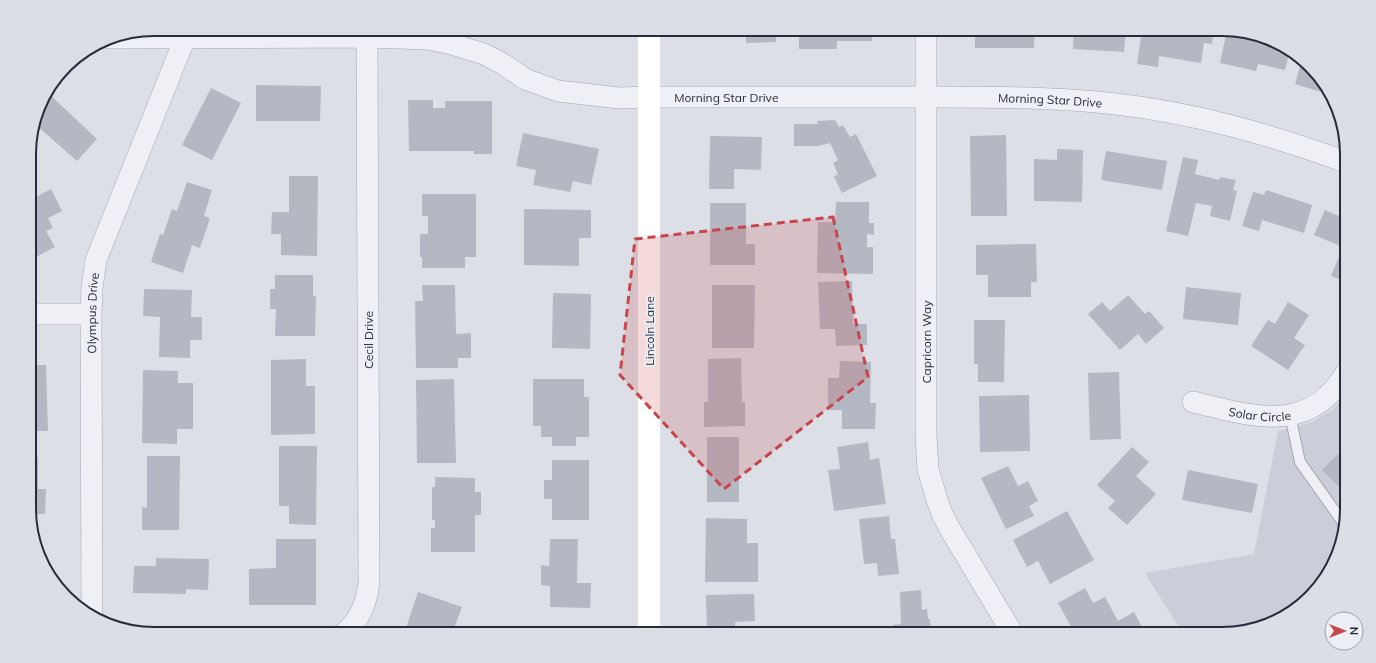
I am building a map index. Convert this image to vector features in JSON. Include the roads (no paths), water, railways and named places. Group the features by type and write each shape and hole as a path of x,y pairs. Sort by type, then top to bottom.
{"street":[{"name":"Olympus Drive","path":"92,609 91,314 92,288 96,260 184,36"},
{"name":"Morning Star Drive","path":"322,36 428,39 448,43 484,54 503,64 525,79 558,91 619,98 1032,97 1117,104 1204,118 1251,130 1340,160"},
{"name":"Lincoln Lane","path":"649,36 649,627"},
{"name":"Capricorn Way","path":"926,36 926,436 928,469 937,500 950,529 1009,627"},
{"name":"Cecil Drive","path":"350,627 361,613 368,593 369,582 367,37"},
{"path":"36,314 91,314"},
{"name":"Solar Circle","path":"1193,402 1260,417 1290,415 1302,412 1324,400 1340,381"}],"lane":[{"path":"1290,415 1300,462 1340,518"}]}
